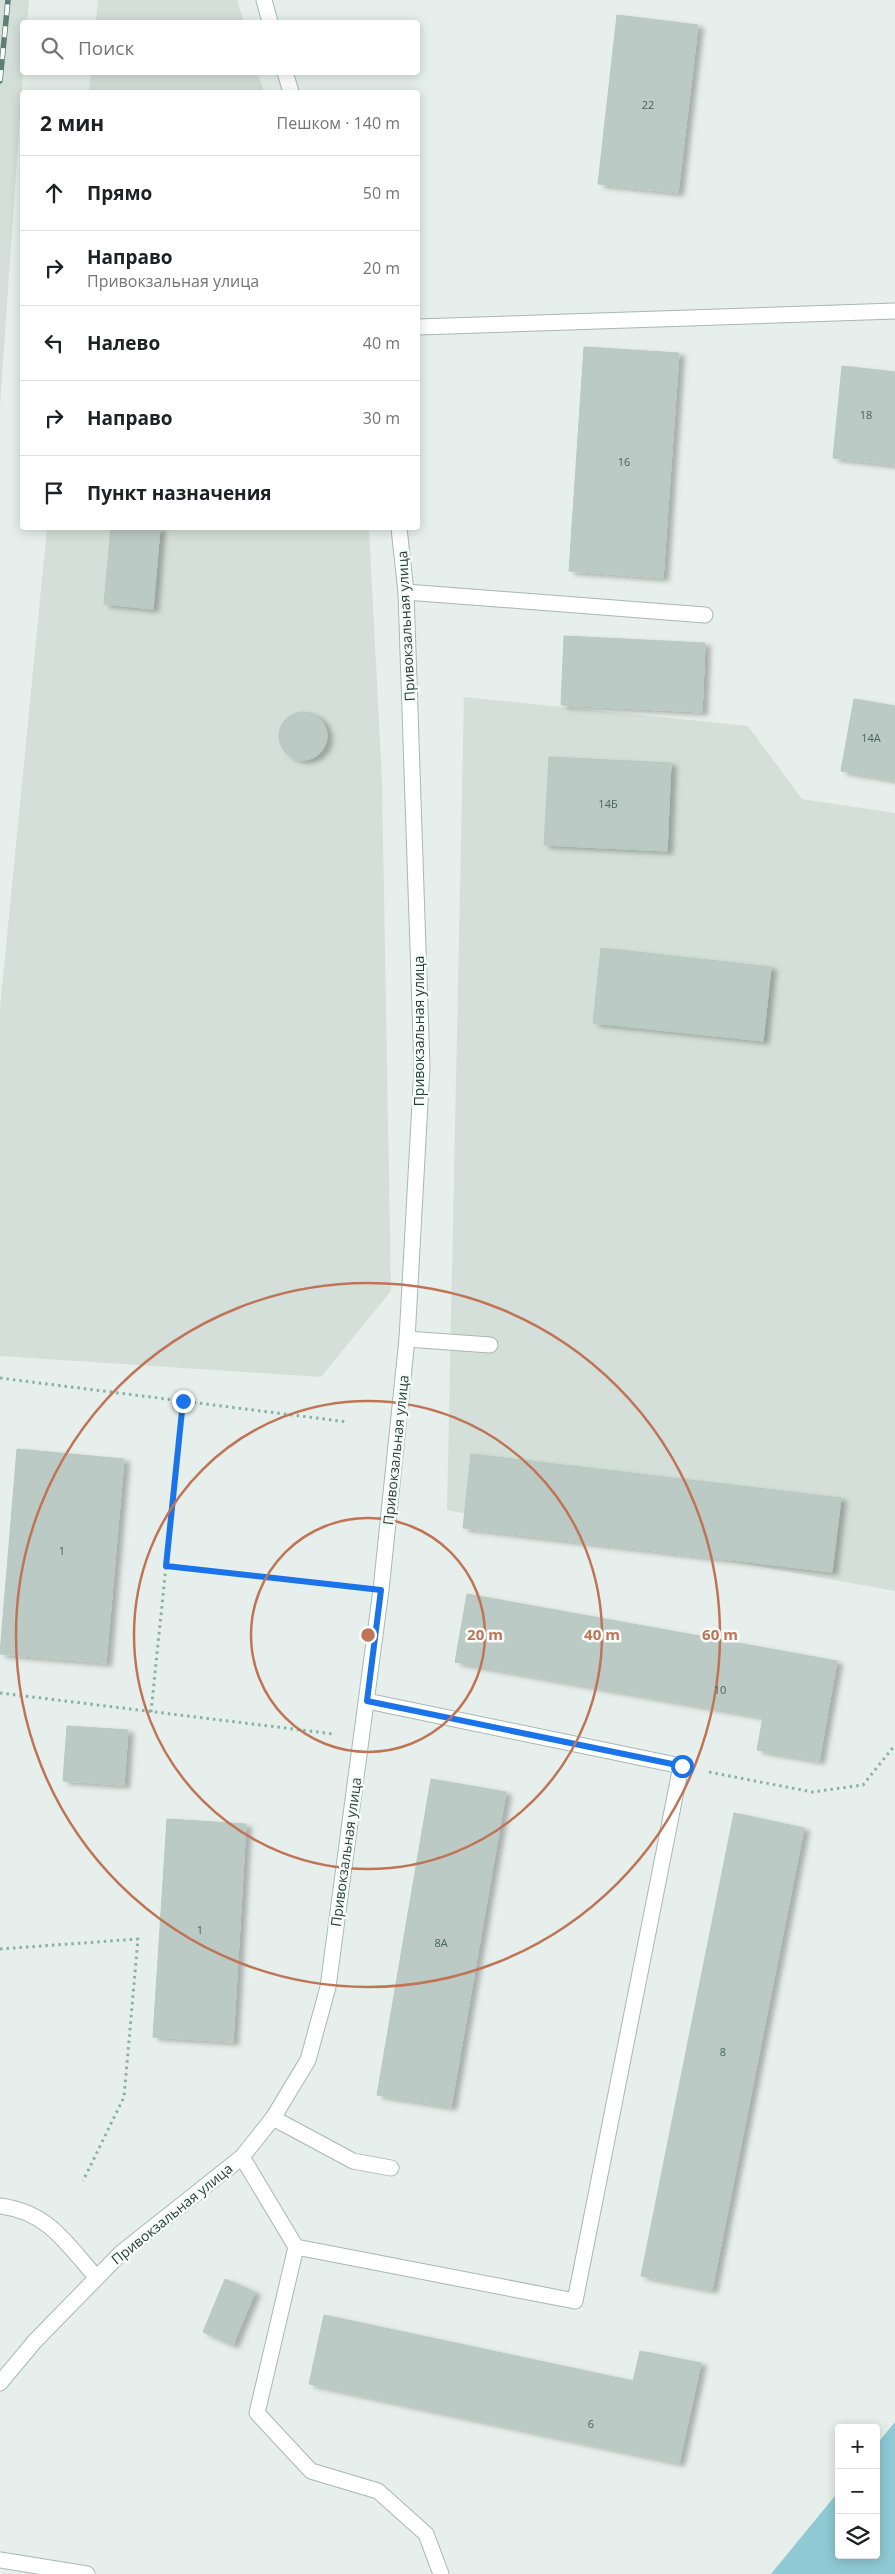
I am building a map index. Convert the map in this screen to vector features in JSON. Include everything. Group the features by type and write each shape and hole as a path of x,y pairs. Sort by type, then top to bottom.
{"main road":[{"path":"264,0 269,20"},
{"path":"286,75 290,90"},
{"path":"420,327 895,311"},
{"name":"Привокзальная улица","path":"0,2383 35,2341 121,2253 242,2157 274,2118 308,2060 328,1987 381,1590 407,1339 422,1067 406,592 399,530"},
{"path":"406,592 705,615"},
{"path":"407,1339 490,1345"},
{"path":"296,2247 575,2301 682,1766 367,1701"},
{"path":"274,2118 353,2161 391,2168"},
{"path":"242,2157 296,2247 258,2413 311,2470 378,2491 426,2534 441,2574"},
{"path":"0,2206 21,2209 52,2227 96,2277"},
{"path":"0,2560 87,2574"}],"path":[{"path":"0,1378 348,1422"},
{"path":"151,1712 183,1401"},
{"path":"166,1566 381,1590"},
{"path":"0,1693 362,1737"},
{"path":"682,1766 812,1792 863,1785 895,1745"},
{"path":"0,1950 138,1939 124,2097 83,2181"}],"shaded area":[{"path":"0,0 29,0 27,20 20,20 20,75 23,75 22,90 20,90 20,116 0,405"},
{"path":"98,0 237,0 243,20 96,20"},
{"path":"91,75 259,75 263,90 89,90"},
{"path":"47,530 369,530 382,781 391,1291 321,1377 0,1356 0,1008"},
{"path":"464,697 748,726 802,799 895,813 895,1591 447,1510"}],"water":[{"path":"895,2422 895,2574 771,2574 835,2496 835,2559 880,2559 880,2440"}],"building":[{"path":"617,15 698,25 678,193 598,184"},
{"path":"584,347 679,353 663,578 569,571"},
{"path":"842,366 895,372 895,465 833,458"},
{"path":"111,530 160,530 153,609 104,604"},
{"path":"564,636 705,643 702,712 561,705"},
{"path":"854,699 895,706 895,780 841,771"},
{"path":"303,712 312,714 320,719 325,727 327,736 325,745 320,753 312,758 303,760 294,758 286,753 281,745 279,736 281,727 286,719 294,714"},
{"path":"549,757 671,763 667,851 544,845"},
{"path":"601,948 771,967 763,1041 593,1023"},
{"path":"17,1449 124,1459 106,1663 0,1654"},
{"path":"471,1454 841,1498 832,1572 463,1528"},
{"path":"467,1594 837,1661 819,1761 757,1750 763,1717 455,1662"},
{"path":"67,1726 128,1730 124,1785 63,1781"},
{"path":"431,1779 506,1792 451,2107 377,2095"},
{"path":"734,1813 804,1828 712,2290 641,2276"},
{"path":"167,1819 246,1824 233,2042 153,2037"},
{"path":"225,2279 255,2292 233,2345 203,2332"},
{"path":"324,2315 633,2381 640,2351 701,2363 679,2463 309,2384"}],"railway":[{"path":"0,81 8,0"}],"route":[{"path":"183,1401 166,1566 381,1590 367,1701 682,1766"}]}
